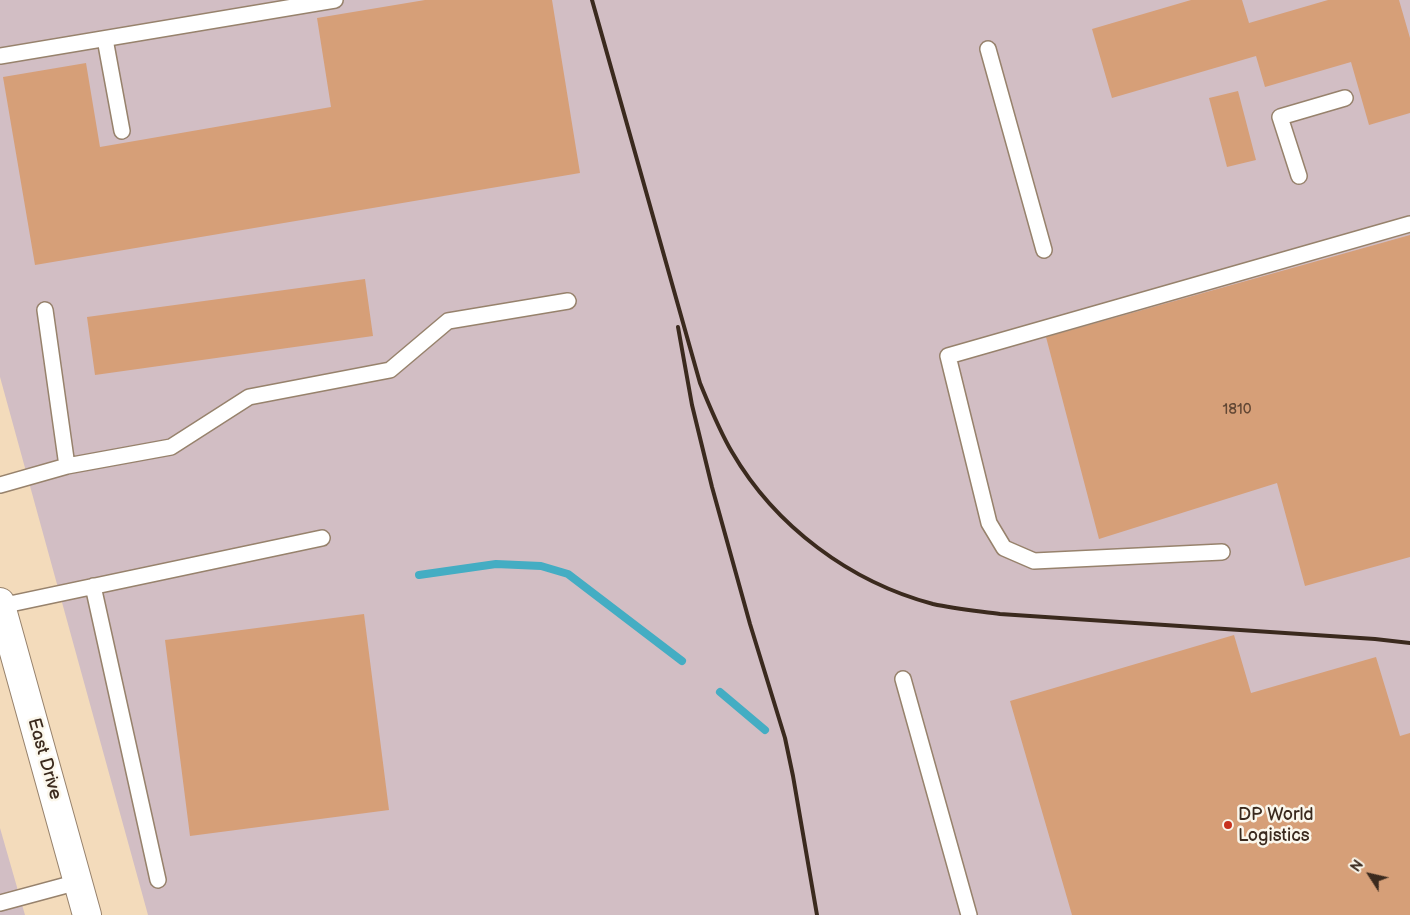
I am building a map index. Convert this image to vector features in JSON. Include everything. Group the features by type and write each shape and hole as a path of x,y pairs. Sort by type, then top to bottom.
{"street":[{"name":"East Drive","path":"0,604 87,915"}],"lane":[{"path":"0,56 335,0"},
{"path":"105,39 122,131"},
{"path":"988,49 1044,250"},
{"path":"1299,176 1280,117 1345,98"},
{"path":"1222,552 1034,560 1004,548 989,523 948,356 1410,224"},
{"path":"0,485 68,466 171,447 249,398 390,370 448,321 568,301"},
{"path":"45,310 68,466"},
{"path":"0,604 322,538"},
{"path":"93,586 158,880"},
{"path":"903,679 969,915"},
{"path":"0,903 78,882"}],"shaded area":[{"path":"0,0 1410,0 1410,915 148,915 0,377"},
{"path":"0,828 25,915 0,915"}],"building":[{"path":"425,0 552,0 580,173 35,265 3,77 86,63 100,147 331,107 317,18"},
{"path":"1191,0 1242,0 1249,23 1328,0 1399,0 1410,38 1410,113 1369,125 1351,62 1265,87 1256,56 1112,98 1092,29"},
{"path":"1238,91 1256,160 1227,167 1209,98"},
{"path":"1410,235 1410,557 1305,586 1277,483 1099,539 1046,337"},
{"path":"365,279 373,336 95,375 87,317"},
{"path":"364,614 389,810 190,836 165,640"},
{"name":"DP World Logistics","path":"1234,635 1251,693 1376,657 1400,736 1410,733 1410,915 1072,915 1010,701"}],"waterway":[{"path":"419,575 496,564 541,566 568,574 682,661"},
{"path":"720,692 765,730"}],"railway":[{"path":"592,0 700,383 723,435 750,479 770,504 818,548 844,566 902,594 933,604 950,607 1000,614 1375,639 1410,643"},
{"path":"678,327 692,405 712,487 750,624 785,738 817,915"}],"place":[{"name":"DP World Logistics","path":"1228,825"}]}
